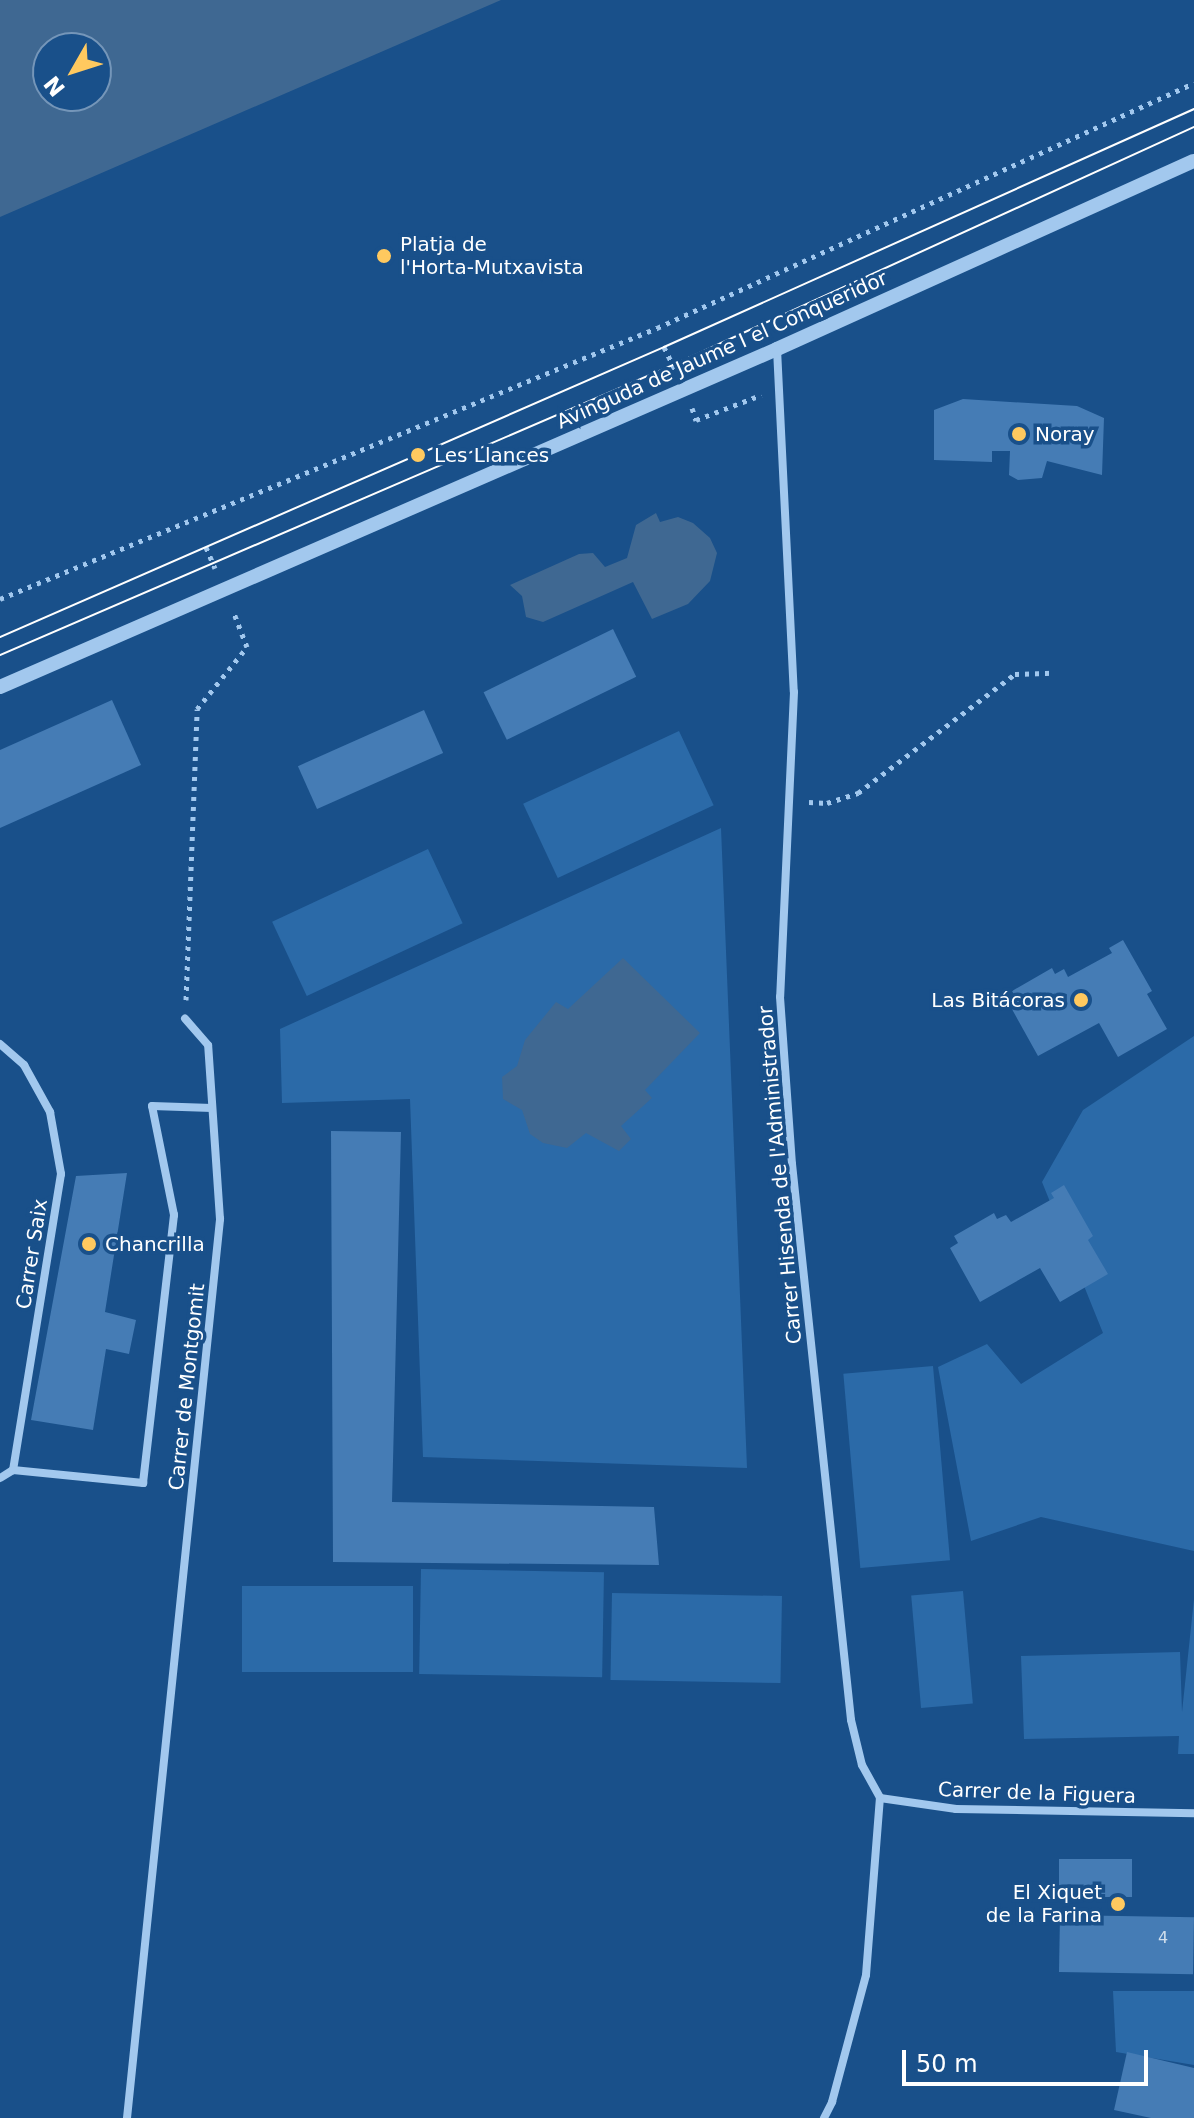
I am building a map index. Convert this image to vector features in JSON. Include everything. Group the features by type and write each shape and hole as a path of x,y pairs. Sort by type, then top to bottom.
{"street":[{"name":"Avinguda de Jaume I el Conqueridor","path":"0,687 777,349 1194,161"},
{"name":"Carrer Hisenda de l'Administrador","path":"777,349 794,692 780,997 792,1164 851,1720 862,1765 880,1798"},
{"name":"Carrer de Montgomit","path":"127,2118 220,1219 208,1045 185,1019"},
{"name":"Carrer Saix","path":"0,1044 24,1065 50,1112 61,1174 13,1470"},
{"path":"0,1478 13,1470 143,1483 174,1215 152,1106 212,1108"},
{"name":"Carrer de la Figuera","path":"880,1798 956,1809 1194,1813"},
{"path":"824,2118 832,2102 866,1975 880,1798"}],"path":[{"path":"0,599 657,328 1194,83"},
{"path":"185,1019 197,709 247,647 206,547"},
{"path":"789,801 827,803 858,793 1015,674 1053,673"}],"shaded area":[{"path":"0,0 501,0 0,217"},
{"path":"656,513 660,522 678,517 693,523 710,538 717,553 710,581 688,604 652,619 633,582 543,622 526,617 522,596 510,585 579,554 593,553 605,567 627,558 636,525"},
{"path":"679,731 714,805 558,878 523,804"},
{"path":"721,828 747,1468 423,1457 410,1099 282,1103 280,1029"},
{"path":"428,849 463,923 307,996 272,922"},
{"path":"623,958 700,1033 645,1090 652,1098 621,1126 631,1139 619,1151 586,1133 567,1148 543,1143 530,1134 522,1110 503,1099 502,1077 517,1066 525,1040 556,1002 568,1009"},
{"path":"1194,1036 1194,1551 1041,1517 971,1541 938,1367 987,1344 1021,1384 1103,1333 1042,1182 1083,1110"},
{"path":"933,1366 950,1560 860,1568 843,1374"},
{"path":"421,1569 604,1572 602,1677 419,1674"},
{"path":"242,1586 413,1586 413,1672 242,1672"},
{"path":"963,1591 973,1704 921,1708 911,1596"},
{"path":"612,1593 782,1596 780,1683 610,1680"},
{"path":"1194,1599 1194,1754 1178,1754 1179,1736 1024,1739 1021,1656 1180,1652 1182,1712"},
{"path":"1113,1991 1194,1991 1194,2065 1116,2052"}],"building":[{"name":"Noray","path":"963,399 1077,406 1104,418 1102,475 1047,461 1042,478 1018,480 1009,475 1010,451 992,451 992,462 934,460 934,410"},
{"path":"613,629 636,677 507,740 484,692"},
{"path":"112,700 141,765 0,828 0,750"},
{"path":"424,710 443,753 317,809 298,766"},
{"name":"Las Bitácoras","path":"1123,940 1152,991 1147,994 1167,1029 1118,1057 1099,1023 1038,1056 1008,1002 1016,998 1012,991 1052,968 1055,974 1064,969 1068,977 1112,953 1109,948"},
{"path":"331,1131 401,1132 392,1502 654,1507 659,1565 333,1562"},
{"name":"Chancrilla","path":"127,1173 105,1312 136,1320 129,1354 106,1349 93,1430 31,1420 76,1176"},
{"path":"1064,1185 1093,1236 1088,1240 1108,1274 1060,1302 1040,1268 980,1302 950,1248 958,1243 954,1236 994,1213 997,1219 1006,1215 1011,1222 1054,1198 1051,1193"},
{"path":"1059,1859 1132,1859 1132,1897 1059,1897"},
{"path":"1060,1915 1194,1917 1193,1974 1059,1972"},
{"path":"1127,2052 1194,2068 1194,2118 1151,2118 1114,2110"}],"tram line":[{"path":"0,637 664,347 1194,109"},
{"path":"0,655 673,365 1194,127"}],"place":[{"name":"Platja de l'Horta-Mutxavista","path":"384,256"},
{"name":"Noray","path":"1019,434"},
{"name":"Les Llances","path":"418,455"},
{"name":"Las Bitácoras","path":"1081,1000"},
{"name":"Chancrilla","path":"89,1244"},
{"name":"El Xiquet de la Farina","path":"1118,1904"}]}
